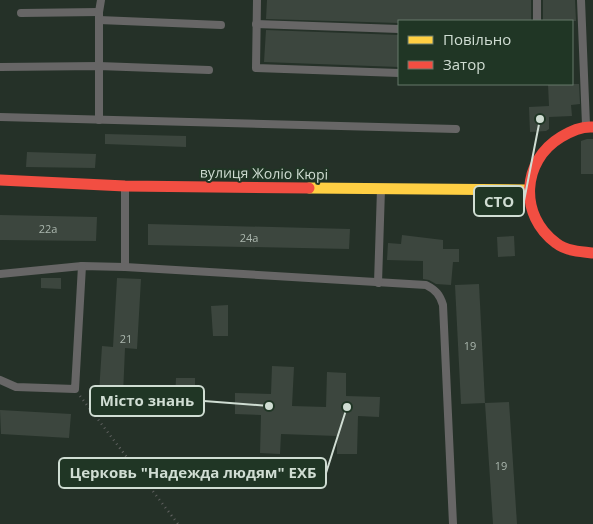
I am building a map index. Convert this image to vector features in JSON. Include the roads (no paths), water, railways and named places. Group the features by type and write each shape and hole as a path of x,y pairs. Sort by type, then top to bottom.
{"street":[{"path":"589,126 557,137 542,151 532,170 528,190 532,211 542,229 557,243 576,252 593,253"},
{"name":"вулиця Жоліо Кюрі","path":"0,180 125,186 528,190"}],"lane":[{"path":"99,120 99,16 101,0"},
{"path":"257,0 256,68 398,73"},
{"path":"537,0 537,20"},
{"path":"582,0 589,126"},
{"path":"21,13 99,16 221,25"},
{"path":"256,24 398,29"},
{"path":"0,67 99,66 210,70"},
{"path":"0,117 456,129"},
{"path":"125,186 125,267"},
{"path":"378,283 381,189"},
{"path":"0,380 16,386 74,389 82,266"},
{"path":"0,274 82,266 125,267 426,285 434,289 440,296 443,305 452,524"}],"place":[{"name":"СТО","path":"540,119"},
{"name":"Місто знань","path":"269,406"},
{"name":"Церковь \"Надежда людям\" ЕХБ","path":"347,407"}]}
